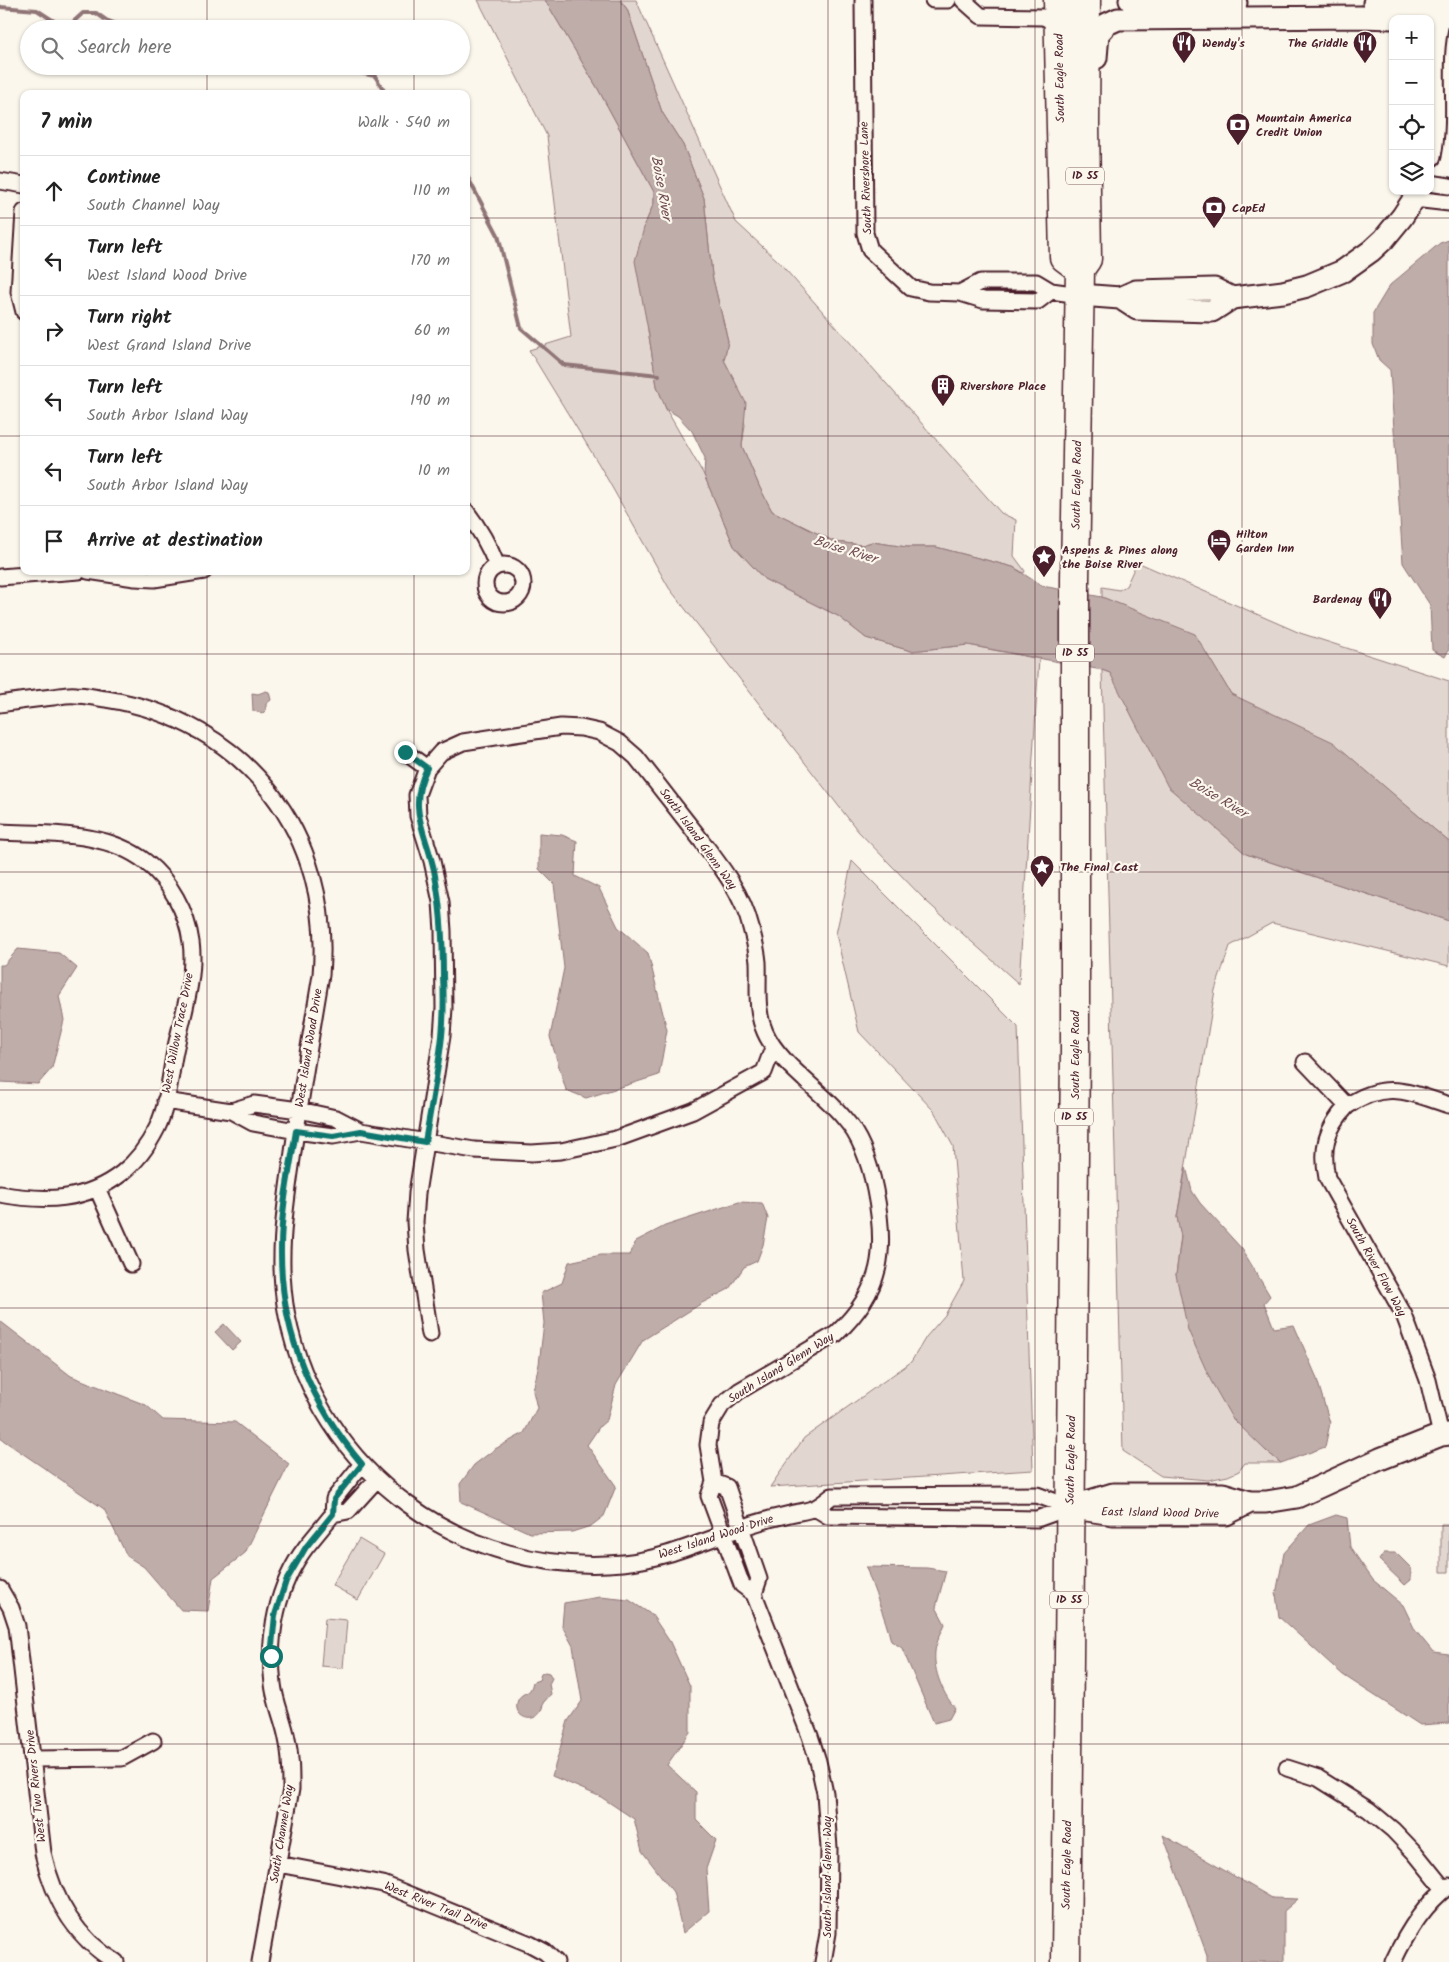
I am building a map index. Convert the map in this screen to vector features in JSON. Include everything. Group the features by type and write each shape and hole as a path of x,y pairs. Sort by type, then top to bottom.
{"highway":[{"name":"South Eagle Road","path":"1056,0 1059,38 1064,257 1080,282"},
{"path":"1056,0 1070,15 1071,48 1085,85"},
{"name":"South Eagle Road","path":"1066,1962 1075,1050 1075,578 1080,282 1087,259 1086,0"}],"street":[{"name":"South Rivershore Lane","path":"864,0 865,233 870,250 911,288 929,292 960,293 981,282 1036,282 1052,291 1080,282"},
{"path":"932,0 948,0"},
{"path":"962,0 981,16 1044,16 1052,21 1059,38"},
{"path":"1130,0 1135,2 1437,12"},
{"path":"1085,85 1097,57 1098,34 1107,24 1118,19 1351,17 1437,12"},
{"path":"1431,150 1434,122 1432,52 1437,12"},
{"path":"0,181 20,184"},
{"path":"1434,184 1449,186"},
{"path":"1080,282 1120,298 1136,291 1214,289 1232,298 1283,292 1307,286 1343,271 1359,261 1384,239 1402,218 1416,195 1449,203"},
{"path":"20,270 20,290"},
{"path":"470,517 486,541 497,566"},
{"path":"0,577 26,575"},
{"path":"115,575 135,578 175,575"},
{"name":"West Island Wood Drive","path":"0,704 75,694 148,708 177,719 200,730 245,764 273,796 292,825 305,852 319,902 323,927 323,953 284,1207 281,1247 282,1280 287,1317 297,1355 316,1398 332,1425 362,1464 410,1507 441,1526 486,1547 533,1559 582,1564 625,1562 667,1554 758,1522 816,1508 832,1496 1037,1495 1070,1508"},
{"name":"South Island Glenn Way","path":"427,768 441,752 463,742 561,727 581,728 599,732 620,743 636,757 720,866 739,896 751,927 758,960 759,1014 764,1031 773,1048 840,1113 859,1139 867,1158 881,1223 881,1251 871,1288 849,1322 820,1345 778,1367 739,1391 722,1405 711,1424 708,1445 714,1482 709,1496 742,1585 754,1594 818,1761 825,1793 829,1848 828,1932 823,1962"},
{"path":"405,752 427,768 417,795 418,816 432,861 441,902 443,931 444,1008 442,1036 417,1194 415,1222 417,1250 430,1334"},
{"name":"West Willow Trace Drive","path":"0,832 79,836 114,844 145,861 170,887 185,916 191,943 191,970 165,1101 157,1127 142,1153 122,1172 97,1188 69,1198 40,1200 0,1194"},
{"path":"231,1111 254,1104 299,1110 336,1118 361,1131 425,1142 503,1153 561,1151 616,1139 676,1118 741,1086 764,1072 773,1048"},
{"path":"1305,1062 1347,1106 1360,1097 1391,1090 1407,1091 1449,1105"},
{"path":"165,1101 231,1111 253,1123 296,1131 333,1136 361,1131"},
{"name":"South River Flow Way","path":"1347,1106 1336,1118 1327,1139 1324,1163 1327,1178 1404,1315 1428,1380 1445,1434"},
{"path":"97,1188 131,1264"},
{"name":"East Island Wood Drive","path":"1070,1508 1113,1494 1223,1494 1250,1502 1266,1502 1297,1497 1380,1459 1445,1434"},
{"name":"South Channel Way","path":"260,1962 291,1789 291,1764 288,1740 273,1685 271,1656 274,1623 286,1581 294,1566 306,1547 333,1514 334,1499 362,1464"},
{"name":"South Channel Way","path":"333,1514 348,1511 377,1479"},
{"name":"South Island Glenn Way","path":"714,1482 728,1487 759,1579 754,1594"},
{"path":"816,1508 828,1516 1037,1519 1070,1508"},
{"name":"West Two Rivers Drive","path":"0,1589 11,1608 17,1626 43,1852 53,1889 62,1908 82,1934 95,1947 116,1962"},
{"path":"33,1759 122,1758 153,1741"},
{"path":"1286,1768 1318,1778 1369,1810 1415,1853 1447,1887 1421,1915 1401,1944 1393,1962"},
{"name":"West River Trail Drive","path":"278,1864 383,1884 530,1944 545,1952 556,1962"}],"shaded area":[{"path":"478,0 545,0 598,89 654,192 654,203 645,224 648,330 657,386 666,409 704,475 734,546 764,579 838,616 866,638 911,651 968,645 1039,659 1019,984 926,901 858,831 669,588 600,466 529,350 571,337 547,136"},
{"path":"620,0 636,0 736,222 777,260 1001,513 1016,520 1014,556 1025,571 1024,573 1013,567 936,547 907,547 872,542 862,545 835,542 772,511 742,446 745,425 734,379 724,360 728,341 712,275 704,198 683,145 662,112 627,9"},
{"path":"1137,562 1300,633 1449,681 1449,842 1345,753 1231,694 1206,653 1127,608 1102,597 1102,587 1119,590 1126,586"},
{"path":"1102,670 1110,673 1246,854 1449,921 1449,966 1272,923 1230,946 1215,990 1177,1217 1181,1236 1176,1275 1265,1450 1281,1463 1245,1463 1239,1471 1228,1476 1208,1480 1161,1476 1123,1451"},
{"path":"852,861 1018,1027 1033,1470 770,1487 804,1438 911,1362 926,1337 945,1315 964,1281 953,1146 934,1111 859,1032 836,934"},
{"path":"1441,1524 1449,1524 1449,1572 1441,1572"},
{"path":"359,1539 384,1554 358,1600 332,1585"},
{"path":"325,1618 347,1620 343,1668 321,1666"}],"water":[{"name":"Boise River","path":"545,0 620,0 627,9 662,112 683,145 704,198 712,275 728,341 724,360 746,403 742,446 772,511 835,542 862,545 872,542 907,547 936,547 1013,567 1042,586 1102,597 1195,634 1231,694 1333,742 1449,842 1449,921 1246,854 1168,787 1110,673 968,645 911,651 866,638 838,616 764,579 734,546 704,475 705,458 692,431 678,416 666,409 657,386 635,261 645,224 654,203 654,192 598,89"},
{"path":"1449,240 1449,649 1445,657 1432,650 1430,605 1403,563 1390,370 1379,360 1373,344 1373,313 1390,285 1440,243"},
{"path":"266,691 269,692 271,700 266,704 266,710 263,713 253,711 252,693 258,694"},
{"path":"539,833 562,835 577,841 575,876 599,888 618,927 648,953 667,1030 659,1075 586,1098 566,1090 550,1037 564,968 554,884 539,869"},
{"path":"18,949 59,953 77,968 59,996 64,1020 52,1068 38,1084 0,1082 0,965 4,965"},
{"path":"1186,1167 1192,1191 1200,1203 1242,1249 1270,1296 1264,1303 1274,1328 1294,1325 1316,1376 1330,1423 1325,1447 1281,1463 1232,1418 1211,1381 1188,1330 1176,1275 1181,1237 1177,1217"},
{"path":"739,1202 762,1203 768,1218 763,1245 757,1261 744,1267 729,1289 702,1303 643,1340 616,1385 607,1420 600,1426 587,1445 616,1486 604,1516 591,1526 572,1532 530,1533 461,1502 460,1484 474,1465 495,1449 524,1433 537,1408 533,1391 539,1364 544,1323 541,1293 562,1283 569,1262 601,1255 630,1255 636,1241 665,1226"},
{"path":"0,1321 71,1376 146,1405 163,1420 235,1422 289,1464 245,1553 213,1578 208,1611 181,1610 144,1567 127,1556 104,1509 0,1438"},
{"path":"224,1324 241,1342 232,1350 215,1332"},
{"path":"1336,1515 1347,1518 1350,1547 1373,1580 1403,1605 1415,1630 1433,1652 1449,1654 1449,1723 1420,1725 1343,1675 1279,1617 1276,1594 1284,1553 1309,1525"},
{"path":"1384,1553 1396,1553 1411,1568 1411,1580 1405,1585 1379,1560"},
{"path":"866,1567 927,1568 946,1571 936,1607 945,1624 937,1643 935,1662 942,1687 955,1708 949,1719 934,1723 902,1648 891,1641"},
{"path":"600,1597 629,1600 652,1615 670,1642 690,1686 690,1732 667,1765 696,1792 696,1820 716,1840 706,1869 709,1911 683,1933 673,1892 642,1851 634,1819 601,1797 552,1776 568,1721 582,1701 573,1646 562,1626 564,1603"},
{"path":"549,1673 552,1678 549,1684 551,1694 543,1703 541,1711 537,1716 527,1718 522,1716 518,1712 518,1700 530,1690 533,1682 539,1680 541,1674"},
{"path":"1163,1835 1272,1898 1298,1899 1284,1911 1284,1962 1207,1962 1207,1955"}],"waterway":[{"path":"0,7 37,10 52,20"},
{"path":"75,20 83,13 96,13 106,20"},
{"path":"370,75 375,76 384,90"},
{"path":"470,182 498,235 521,328 564,365 659,375"}],"place":[{"name":"Wendy's","path":"1184,64"},
{"name":"The Griddle","path":"1365,64"},
{"name":"Mountain America Credit Union","path":"1238,146"},
{"name":"CapEd","path":"1214,229"},
{"name":"Rivershore Place","path":"943,407"},
{"name":"Hilton Garden Inn","path":"1219,562"},
{"name":"Aspens & Pines along the Boise River","path":"1044,578"},
{"name":"Bardenay","path":"1380,620"},
{"name":"The Final Cast","path":"1042,888"}],"route":[{"path":"271,1656 275,1615 286,1581 306,1547 333,1514 334,1499 362,1464 326,1417 316,1398 302,1369 287,1317 282,1280 282,1226 296,1131 333,1136 361,1131 425,1142 442,1036 444,1008 441,902 432,861 418,816 417,795 427,768 405,752"}]}
